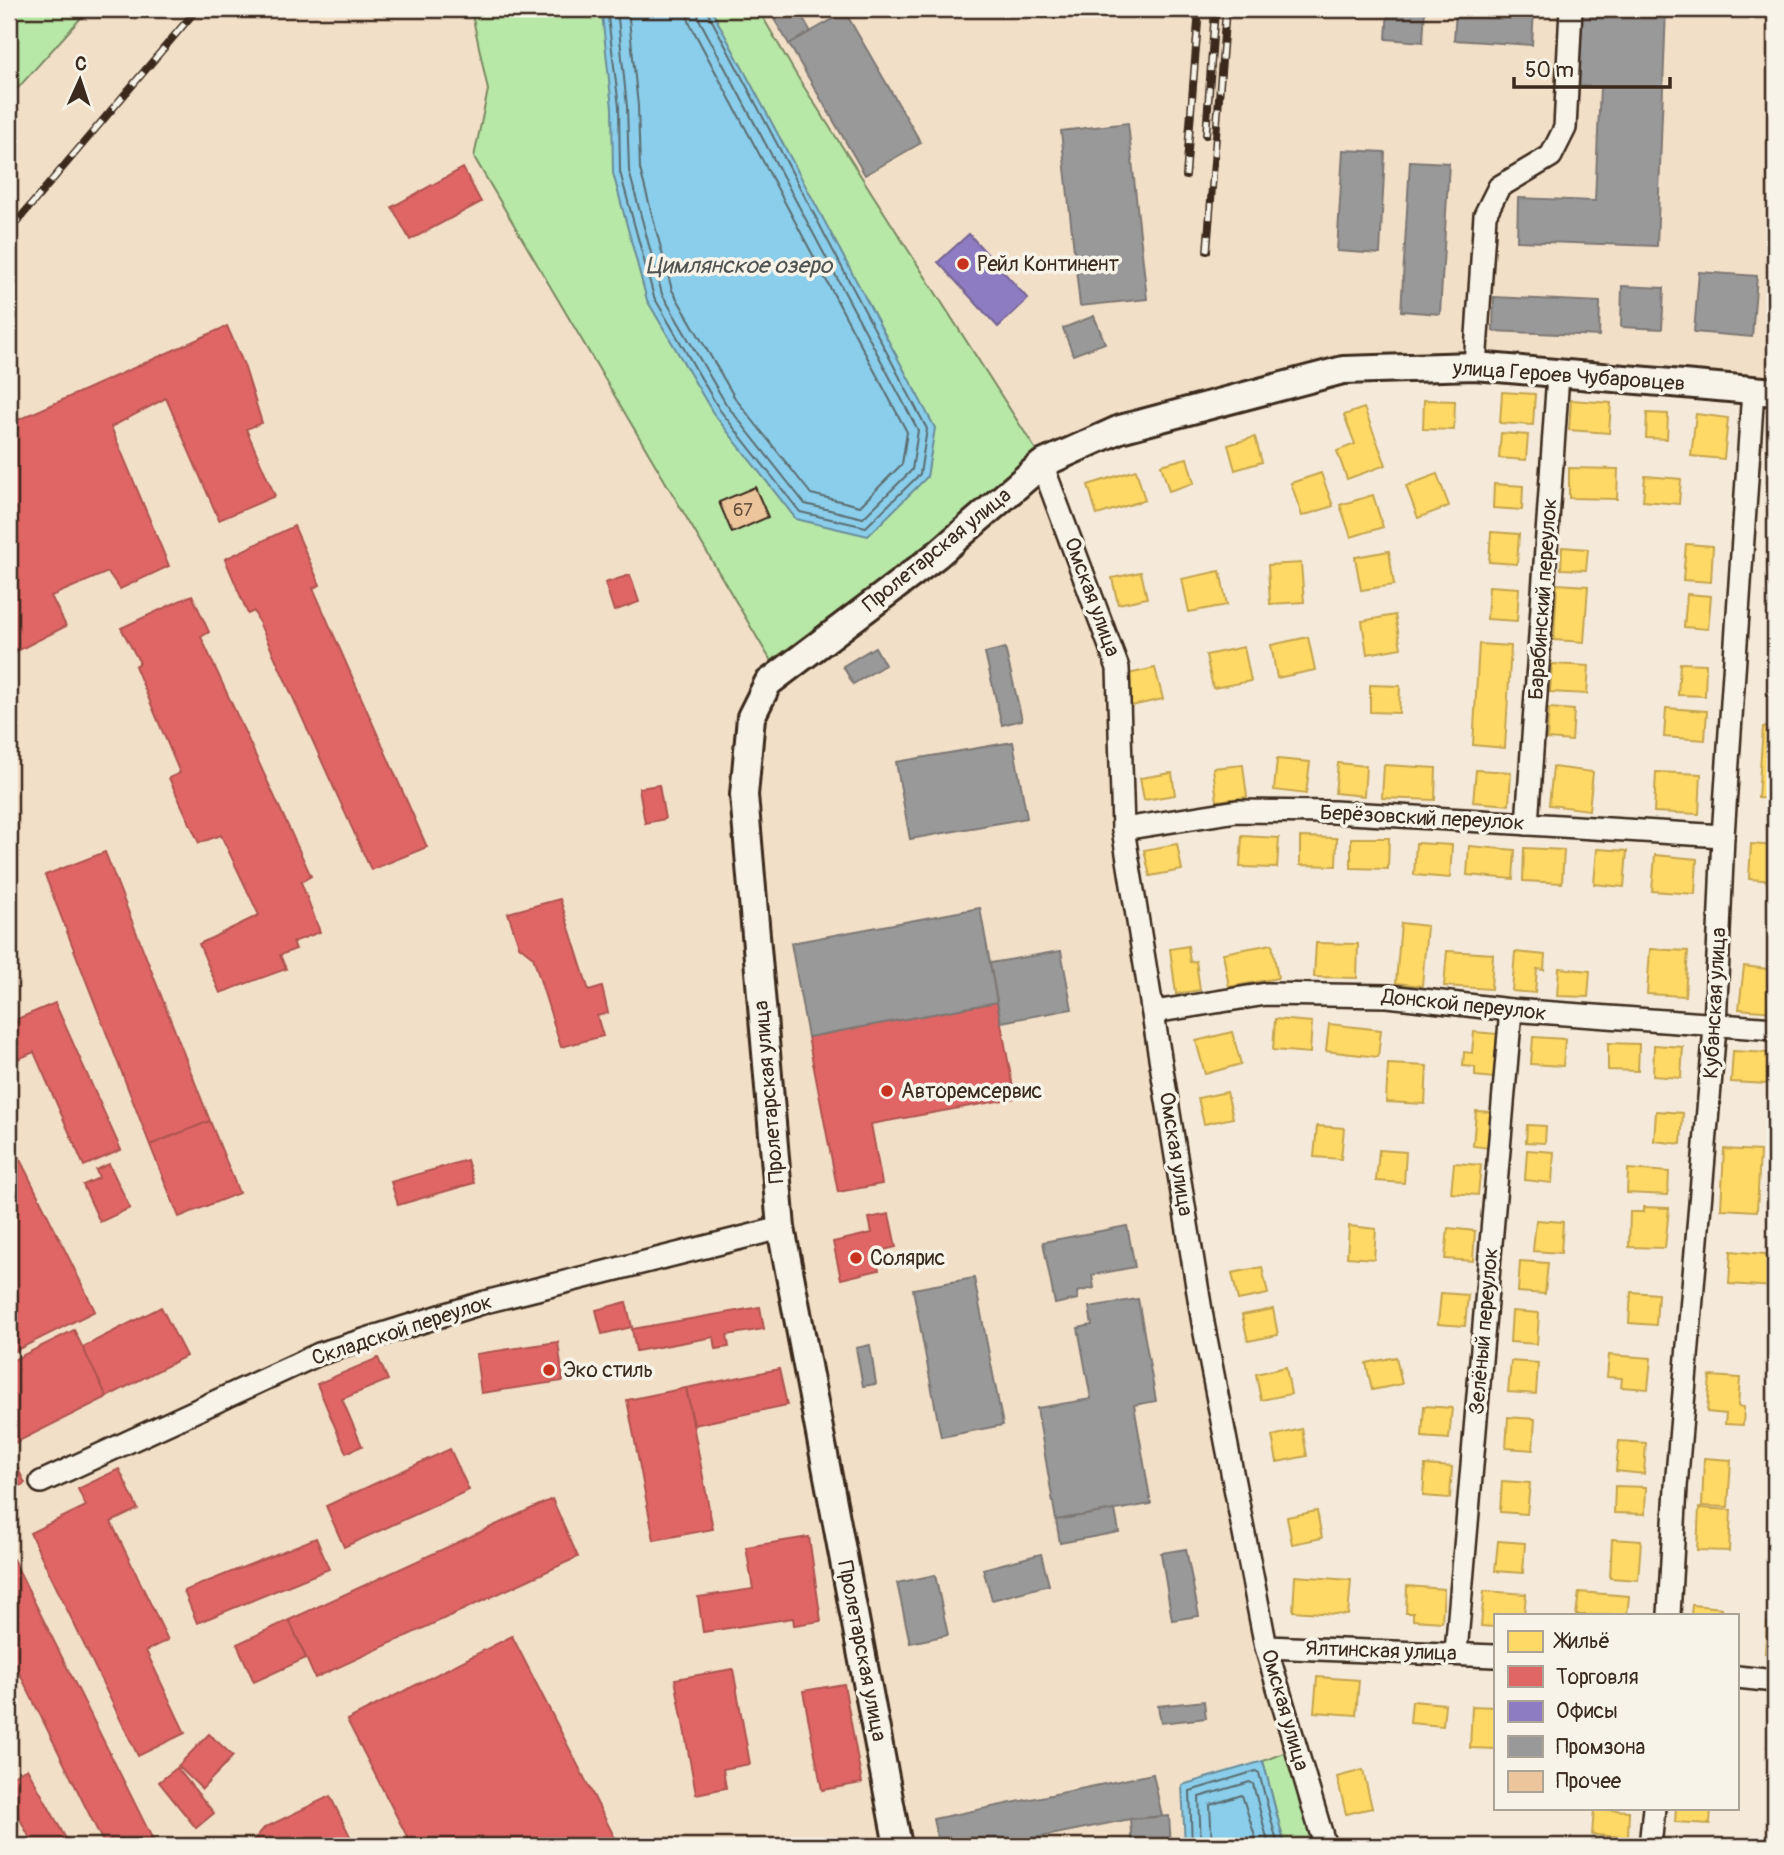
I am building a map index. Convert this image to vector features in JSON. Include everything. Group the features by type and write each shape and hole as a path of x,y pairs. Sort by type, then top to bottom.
{"street":[{"path":"1475,366 1485,215 1499,187 1551,156 1565,128 1571,9"},
{"name":"улица Героев Чубаровцев","path":"1042,464 1120,429 1343,370 1475,366 1764,391"},
{"name":"Барабинский переулок","path":"1527,824 1559,375"},
{"name":"Кубанская улица","path":"1669,1614 1676,1487 1716,1027 1723,836 1764,391"},
{"name":"Омская улица","path":"1042,464 1118,668 1123,829 1203,1324 1266,1647 1325,1846"},
{"name":"Пролетарская улица","path":"898,1846 781,1228 744,795 751,717 768,682 936,555 1042,464"},
{"name":"Берёзовский переулок","path":"1123,829 1237,811 1334,813 1723,836"},
{"name":"Донской переулок","path":"1154,1012 1266,994 1388,996 1511,1010 1775,1030"},
{"name":"Зелёный переулок","path":"1456,1653 1511,1010"},
{"name":"Складской переулок","path":"41,1482 319,1353 485,1302 781,1228"},
{"name":"Ялтинская улица","path":"1266,1647 1494,1656"},
{"path":"1738,1678 1775,1681"},
{"path":"1650,1846 1654,1810"}],"shaded area":[{"path":"89,9 471,9 488,90 474,157 771,661 758,670 736,713 733,797 771,1227 884,1846 9,1846 9,98"},
{"path":"758,9 1775,9 1775,381 1339,359 1115,417 1036,450 797,76"},
{"path":"1038,487 1110,676 1143,1013 1192,1328 1252,1645 1286,1752 1182,1785 1185,1846 910,1846 790,1223 756,793 765,721 781,692 845,638 945,566"}],"green space":[{"path":"9,9 89,9 9,98"},
{"path":"471,9 758,9 797,76 1036,450 928,545 771,661 474,157 488,90"},
{"path":"1286,1752 1314,1846 1285,1846 1263,1761"}],"water":[{"name":"Цимлянское озеро","path":"599,9 711,9 935,428 927,477 868,536 796,519 713,413 647,300 613,173 612,108 602,14"},
{"path":"1263,1761 1285,1846 1185,1846 1182,1785"}],"building: Жильё":[{"path":"1502,392 1535,394 1533,425 1500,423"},
{"path":"1424,400 1455,401 1454,430 1423,429"},
{"path":"1571,400 1611,403 1609,433 1569,430"},
{"path":"1364,408 1386,465 1347,479 1337,451 1355,444 1344,415"},
{"path":"1647,413 1668,414 1667,439 1646,438"},
{"path":"1696,414 1728,418 1724,459 1691,456"},
{"path":"1501,433 1528,435 1526,460 1499,458"},
{"path":"1255,437 1262,462 1235,470 1228,445"},
{"path":"1187,458 1194,483 1169,491 1161,465"},
{"path":"1569,468 1618,469 1617,499 1569,498"},
{"path":"1136,470 1145,500 1097,515 1088,485"},
{"path":"1321,473 1333,506 1302,516 1291,483"},
{"path":"1437,474 1449,506 1418,518 1406,486"},
{"path":"1645,476 1681,479 1679,504 1643,501"},
{"path":"1494,484 1523,486 1522,510 1493,508"},
{"path":"1373,495 1383,527 1351,537 1340,505"},
{"path":"1491,532 1519,534 1517,564 1489,562"},
{"path":"1686,544 1713,546 1711,582 1683,580"},
{"path":"1562,547 1588,549 1586,570 1561,569"},
{"path":"1389,551 1394,585 1361,590 1355,557"},
{"path":"1301,563 1304,602 1270,604 1268,565"},
{"path":"1220,571 1227,605 1189,612 1182,579"},
{"path":"1141,572 1147,598 1118,604 1112,578"},
{"path":"1557,584 1588,586 1584,642 1554,640"},
{"path":"1489,586 1519,588 1517,621 1487,619"},
{"path":"1687,594 1711,596 1708,629 1684,627"},
{"path":"1395,615 1401,648 1367,654 1362,621"},
{"path":"1308,637 1315,670 1277,678 1271,645"},
{"path":"1479,644 1511,646 1505,748 1473,745"},
{"path":"1244,647 1251,681 1213,688 1206,655"},
{"path":"1771,652 1775,652 1775,699 1768,699"},
{"path":"1680,663 1706,664 1705,696 1678,695"},
{"path":"1552,664 1589,666 1587,694 1550,692"},
{"path":"1155,668 1163,699 1122,708 1115,677"},
{"path":"1370,685 1400,686 1399,713 1370,712"},
{"path":"1549,708 1574,710 1572,741 1547,739"},
{"path":"1666,708 1707,711 1705,740 1664,737"},
{"path":"1763,727 1775,728 1775,799 1758,798"},
{"path":"1277,759 1310,762 1306,794 1274,790"},
{"path":"1338,763 1366,766 1364,796 1335,793"},
{"path":"1243,765 1247,797 1217,801 1213,768"},
{"path":"1384,765 1436,768 1435,800 1382,798"},
{"path":"1553,767 1593,772 1589,810 1549,805"},
{"path":"1476,770 1511,772 1509,805 1473,802"},
{"path":"1656,772 1701,774 1699,814 1654,812"},
{"path":"1172,773 1175,795 1144,800 1140,778"},
{"path":"1242,836 1279,838 1277,868 1240,867"},
{"path":"1300,837 1337,838 1336,866 1300,865"},
{"path":"1351,838 1389,838 1388,869 1351,868"},
{"path":"1416,843 1452,845 1450,878 1414,875"},
{"path":"1177,844 1182,870 1150,876 1144,850"},
{"path":"1751,844 1775,846 1775,881 1749,879"},
{"path":"1469,846 1515,850 1513,879 1467,875"},
{"path":"1524,848 1564,850 1562,883 1523,881"},
{"path":"1597,849 1627,851 1624,887 1594,884"},
{"path":"1655,855 1697,859 1695,894 1652,891"},
{"path":"1401,923 1427,926 1422,986 1396,983"},
{"path":"1316,943 1358,944 1357,978 1314,977"},
{"path":"1272,944 1278,978 1229,987 1223,953"},
{"path":"1188,946 1190,962 1196,961 1200,990 1176,994 1170,949"},
{"path":"1650,949 1688,951 1685,996 1647,994"},
{"path":"1447,951 1493,954 1491,989 1444,986"},
{"path":"1515,952 1545,955 1544,970 1537,969 1535,993 1512,991"},
{"path":"1744,966 1775,970 1774,1012 1739,1009"},
{"path":"1559,968 1590,971 1588,997 1557,996"},
{"path":"1275,1019 1312,1022 1310,1053 1273,1050"},
{"path":"1329,1024 1381,1030 1378,1057 1326,1051"},
{"path":"1232,1032 1241,1064 1205,1074 1196,1041"},
{"path":"1474,1032 1497,1034 1494,1078 1475,1076 1475,1067 1463,1066 1464,1052 1472,1053"},
{"path":"1533,1037 1565,1039 1563,1066 1531,1064"},
{"path":"1608,1043 1639,1044 1638,1071 1608,1070"},
{"path":"1654,1045 1683,1047 1681,1078 1653,1076"},
{"path":"1733,1051 1770,1053 1768,1084 1731,1082"},
{"path":"1388,1064 1427,1066 1425,1104 1386,1102"},
{"path":"1227,1092 1233,1118 1204,1124 1198,1098"},
{"path":"1476,1111 1492,1112 1489,1148 1473,1146"},
{"path":"1656,1111 1683,1113 1681,1144 1654,1141"},
{"path":"1527,1125 1546,1126 1545,1143 1526,1142"},
{"path":"1317,1126 1344,1128 1341,1159 1314,1157"},
{"path":"1724,1149 1760,1151 1757,1211 1721,1209"},
{"path":"1379,1150 1406,1152 1404,1183 1376,1181"},
{"path":"1527,1150 1554,1152 1552,1183 1525,1180"},
{"path":"1454,1163 1481,1165 1478,1195 1451,1193"},
{"path":"1628,1169 1669,1172 1668,1195 1627,1193"},
{"path":"1643,1207 1669,1208 1665,1248 1629,1247 1630,1212 1643,1212"},
{"path":"1536,1220 1563,1222 1561,1253 1533,1251"},
{"path":"1349,1226 1376,1229 1374,1259 1347,1257"},
{"path":"1448,1228 1475,1231 1473,1261 1445,1259"},
{"path":"1731,1251 1775,1255 1775,1287 1729,1284"},
{"path":"1520,1261 1548,1263 1545,1294 1518,1292"},
{"path":"1262,1267 1268,1294 1238,1300 1232,1273"},
{"path":"1631,1292 1658,1294 1656,1325 1629,1323"},
{"path":"1441,1293 1468,1295 1465,1326 1438,1324"},
{"path":"1273,1309 1278,1335 1248,1341 1242,1315"},
{"path":"1512,1311 1539,1313 1537,1344 1510,1342"},
{"path":"1609,1355 1651,1358 1648,1389 1621,1387 1622,1378 1607,1377"},
{"path":"1396,1357 1402,1384 1372,1390 1366,1363"},
{"path":"1511,1361 1538,1363 1536,1394 1508,1392"},
{"path":"1286,1367 1291,1394 1261,1400 1256,1374"},
{"path":"1710,1376 1740,1378 1738,1406 1744,1407 1743,1425 1725,1424 1726,1414 1707,1412"},
{"path":"1424,1406 1452,1408 1449,1439 1422,1437"},
{"path":"1508,1417 1535,1419 1533,1450 1506,1448"},
{"path":"1302,1429 1307,1456 1277,1462 1272,1436"},
{"path":"1619,1441 1646,1443 1644,1474 1616,1471"},
{"path":"1704,1458 1731,1460 1728,1507 1702,1506"},
{"path":"1425,1465 1452,1467 1450,1498 1423,1496"},
{"path":"1502,1481 1530,1483 1527,1514 1500,1512"},
{"path":"1615,1486 1646,1487 1645,1514 1614,1513"},
{"path":"1699,1508 1731,1510 1729,1551 1697,1550"},
{"path":"1317,1511 1322,1538 1292,1544 1287,1517"},
{"path":"1612,1539 1641,1541 1638,1580 1610,1578"},
{"path":"1498,1541 1525,1543 1523,1573 1495,1571"},
{"path":"1295,1576 1351,1580 1348,1615 1293,1611"},
{"path":"1407,1586 1444,1589 1442,1622 1413,1620 1413,1613 1406,1613"},
{"path":"1484,1591 1526,1594 1524,1614 1494,1614 1494,1627 1481,1626"},
{"path":"1579,1592 1629,1596 1627,1614 1576,1614"},
{"path":"1692,1605 1722,1608 1722,1614 1691,1614"},
{"path":"1767,1622 1775,1623 1775,1654 1765,1653"},
{"path":"1317,1677 1359,1680 1356,1715 1314,1712"},
{"path":"1412,1701 1445,1704 1443,1726 1410,1723"},
{"path":"1472,1706 1494,1707 1494,1749 1470,1748"},
{"path":"1363,1770 1372,1808 1346,1814 1337,1777"},
{"path":"1594,1810 1629,1811 1628,1837 1592,1835"},
{"path":"1676,1810 1711,1810 1710,1824 1675,1822"}],"building: Торговля":[{"path":"463,168 481,202 410,240 392,207"},
{"path":"227,326 244,365 262,423 246,429 275,496 219,520 166,398 111,427 169,566 120,589 108,572 51,596 66,626 9,655 9,424"},
{"path":"294,526 320,585 313,588 427,847 371,870 254,611 248,614 225,559"},
{"path":"630,575 639,602 614,611 605,583"},
{"path":"192,595 209,632 201,637 311,876 301,882 320,932 293,942 296,949 280,955 286,969 220,993 199,944 259,915 221,835 199,843 169,778 180,773 135,666 140,663 121,628"},
{"path":"659,785 665,819 645,823 639,788"},
{"path":"105,852 210,1121 150,1145 45,875"},
{"path":"560,899 589,991 602,987 608,1013 597,1016 603,1036 561,1047 533,957 519,946 508,913"},
{"path":"997,1002 1015,1098 871,1124 882,1184 838,1192 808,1037"},
{"path":"55,1003 121,1150 84,1166 34,1052 9,1063 9,1026 18,1022 17,1019"},
{"path":"210,1121 239,1193 179,1217 150,1145"},
{"path":"9,1137 95,1311 9,1354"},
{"path":"467,1160 474,1183 398,1205 391,1182"},
{"path":"109,1164 130,1208 100,1222 83,1185 99,1178 96,1170"},
{"path":"889,1214 896,1247 875,1252 879,1270 841,1279 833,1242 872,1233 869,1218"},
{"path":"626,1302 632,1327 602,1334 596,1310"},
{"path":"161,1307 186,1356 107,1397 81,1348"},
{"path":"760,1307 764,1329 727,1335 729,1347 716,1349 714,1337 636,1351 632,1329"},
{"path":"74,1330 107,1397 13,1444 9,1436 9,1362"},
{"path":"558,1342 563,1381 481,1393 476,1354"},
{"path":"378,1358 388,1380 342,1399 362,1446 346,1453 317,1384"},
{"path":"779,1369 787,1405 694,1425 686,1388"},
{"path":"686,1388 713,1529 654,1540 627,1400"},
{"path":"450,1449 469,1490 344,1547 326,1506"},
{"path":"9,1451 25,1483 9,1492"},
{"path":"119,1469 138,1509 111,1522 168,1640 146,1651 185,1733 138,1756 30,1533 86,1506 78,1489"},
{"path":"552,1499 578,1557 315,1678 289,1620"},
{"path":"809,1537 821,1621 794,1625 793,1618 703,1632 698,1597 753,1589 746,1547"},
{"path":"316,1538 329,1569 197,1623 184,1591"},
{"path":"13,1559 156,1846 105,1846 9,1652 9,1561"},
{"path":"289,1620 306,1658 254,1682 237,1644"},
{"path":"512,1636 619,1846 412,1846 347,1720"},
{"path":"733,1669 750,1764 723,1769 726,1788 696,1794 675,1679"},
{"path":"844,1684 862,1783 822,1790 803,1691"},
{"path":"209,1734 233,1756 202,1789 178,1766"},
{"path":"27,1768 70,1846 34,1846 9,1798 9,1778"},
{"path":"177,1768 214,1813 196,1828 159,1782"},
{"path":"330,1796 355,1846 249,1846 264,1828"}],"building: Офисы":[{"path":"969,234 1028,299 998,327 938,262"}],"building: Промзона":[{"path":"768,9 798,9 811,32 789,44"},
{"path":"1042,9 1106,9 1107,11 1043,18"},
{"path":"1388,9 1425,9 1423,42 1386,39"},
{"path":"1456,9 1534,9 1532,45 1454,40"},
{"path":"1582,9 1666,9 1657,246 1517,241 1518,198 1595,201 1600,87 1579,86"},
{"path":"845,12 921,143 865,175 789,44"},
{"path":"1128,123 1147,299 1080,306 1061,131"},
{"path":"1343,150 1385,152 1380,254 1337,251"},
{"path":"1410,161 1449,163 1440,314 1401,311"},
{"path":"1699,272 1757,276 1752,337 1694,332"},
{"path":"1622,286 1664,288 1662,329 1621,327"},
{"path":"1494,297 1600,302 1599,336 1493,331"},
{"path":"1094,316 1105,343 1073,355 1063,328"},
{"path":"875,647 885,665 853,684 843,666"},
{"path":"1005,648 1022,720 1002,725 985,653"},
{"path":"1013,742 1027,818 910,839 896,762"},
{"path":"980,908 997,1002 808,1037 791,943"},
{"path":"1061,951 1072,1009 1001,1022 990,963"},
{"path":"1127,1226 1135,1267 1092,1275 1094,1288 1077,1292 1078,1299 1055,1304 1043,1242"},
{"path":"974,1278 1003,1425 941,1437 913,1289"},
{"path":"1138,1299 1156,1401 1134,1405 1151,1504 1056,1520 1037,1408 1091,1399 1078,1328 1092,1325 1089,1307"},
{"path":"870,1345 876,1384 863,1386 856,1348"},
{"path":"1115,1510 1119,1532 1060,1543 1056,1520"},
{"path":"1186,1549 1199,1616 1172,1620 1161,1553"},
{"path":"1041,1554 1049,1585 992,1600 983,1569"},
{"path":"935,1575 948,1635 910,1643 897,1583"},
{"path":"1204,1701 1206,1718 1161,1723 1158,1706"},
{"path":"1153,1774 1162,1816 1130,1819 995,1846 939,1846 933,1819"},
{"path":"1169,1816 1171,1846 1132,1846 1130,1819"}],"building: Прочее":[{"path":"755,487 768,517 732,533 719,502"}],"railway":[{"path":"9,231 197,9"},
{"path":"1186,176 1199,9"},
{"path":"1206,135 1215,9"},
{"path":"1207,251 1226,9"}],"place":[{"name":"Рейл Континент","path":"963,264"},
{"name":"Авторемсервис","path":"887,1091"},
{"name":"Солярис","path":"856,1258"},
{"name":"Эко стиль","path":"549,1370"}]}
